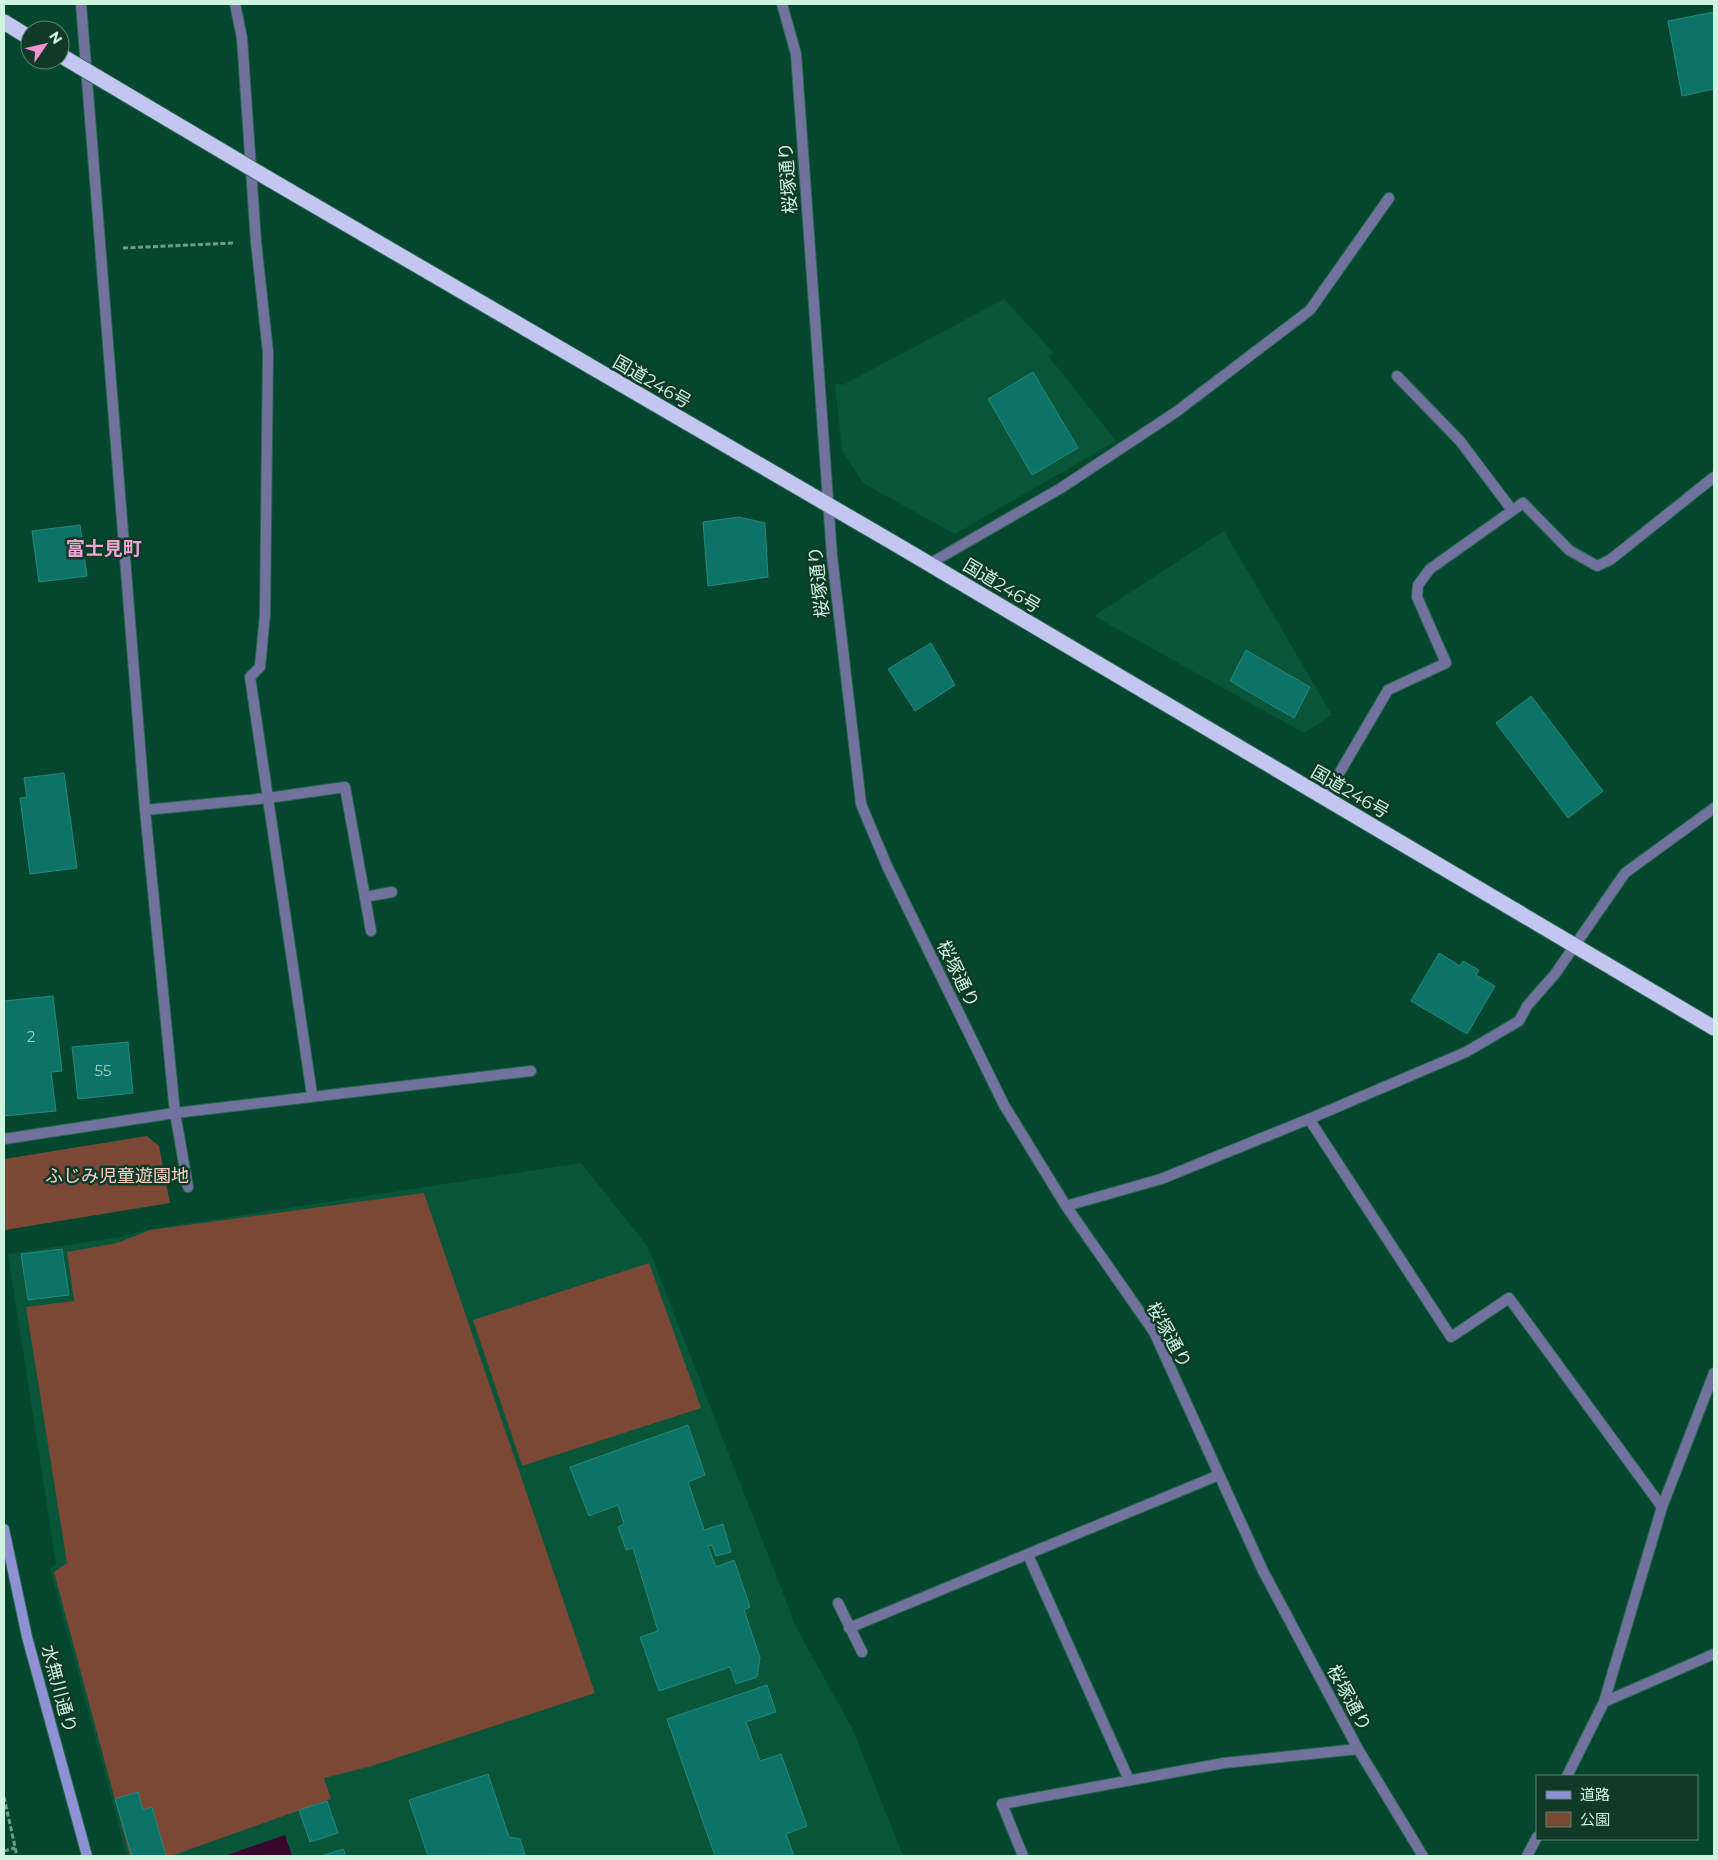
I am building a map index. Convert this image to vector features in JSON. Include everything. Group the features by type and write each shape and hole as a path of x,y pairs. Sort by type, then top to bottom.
{"highway":[{"path":"4,22 20,32"},
{"name":"国道246号","path":"70,61 268,180 929,564 1714,1028"}],"street":[{"path":"81,4 146,810 175,1113 188,1187"},
{"path":"235,4 242,38 256,242 268,352 265,614 260,667 250,677 312,1095"},
{"name":"桜塚通り","path":"782,4 796,54 832,556 861,804 887,866 1004,1105 1066,1206 1154,1332 1263,1571 1358,1749 1423,1856"},
{"path":"929,564 1061,488 1176,412 1310,310 1389,198"},
{"path":"1397,376 1460,441 1512,510"},
{"path":"1324,799 1388,690 1446,663 1417,597 1418,584 1430,569 1523,503 1569,550 1597,566 1610,560 1714,477"},
{"path":"146,810 345,788 371,931"},
{"path":"1066,1206 1161,1179 1309,1119 1466,1052 1520,1021 1527,1006 1555,974 1625,873 1714,808"},
{"path":"365,897 392,892"},
{"path":"4,1139 175,1113 312,1095 531,1071"},
{"path":"1309,1119 1452,1337 1508,1298 1662,1507"},
{"path":"1568,1775 1604,1702 1662,1507 1714,1374"},
{"path":"849,1628 1219,1475"},
{"name":"水無川通り","path":"4,1529 28,1637 87,1856"},
{"path":"1028,1555 1129,1780"},
{"path":"838,1604 862,1652"},
{"path":"1604,1702 1714,1654"},
{"path":"1023,1856 1002,1804 1224,1763 1358,1749"},
{"path":"1527,1856 1536,1839"}],"path":[{"path":"100,249 256,242"},
{"path":"4,1796 18,1856"},
{"path":"4,1851 15,1848"}],"shaded area":[{"path":"1004,299 1053,352 1049,357 1116,441 955,534 863,483 842,450 835,385 837,383 843,385"},
{"path":"1224,531 1332,715 1304,733 1094,616"},
{"path":"581,1163 648,1247 797,1629 852,1728 903,1856 127,1856 50,1568 56,1564 8,1254 120,1237 151,1229"},
{"path":"285,1835 292,1856 224,1856"}],"green space":[{"name":"ふじみ児童遊園地","path":"147,1136 159,1146 170,1203 5,1230 4,1159"},
{"path":"424,1193 595,1693 372,1766 324,1778 331,1799 171,1856 130,1856 54,1572 67,1563 26,1307 74,1301 67,1252 117,1243 150,1230"},
{"path":"649,1263 701,1408 522,1466 473,1320"}],"building":[{"path":"1714,12 1714,89 1682,96 1668,21"},
{"path":"1033,372 1078,448 1032,475 988,399"},
{"path":"739,517 765,523 768,577 708,586 703,522"},
{"path":"80,525 87,576 39,582 32,531"},
{"path":"931,643 955,685 915,711 888,669"},
{"path":"1246,650 1310,687 1294,718 1230,681"},
{"path":"1531,696 1603,791 1568,818 1496,723"},
{"path":"64,773 77,868 30,874 20,798 27,797 24,778"},
{"path":"1439,953 1460,966 1463,961 1479,970 1476,975 1495,986 1467,1034 1411,1001"},
{"path":"53,996 62,1071 51,1072 56,1111 4,1116 4,1001"},
{"path":"128,1042 133,1093 78,1099 72,1047"},
{"path":"62,1249 69,1295 28,1300 21,1254"},
{"path":"688,1425 705,1475 688,1482 704,1530 723,1524 731,1552 716,1556 712,1545 708,1546 716,1567 734,1560 750,1607 744,1610 760,1658 757,1677 736,1684 730,1667 659,1691 640,1637 658,1631 633,1548 626,1550 618,1527 624,1524 618,1505 589,1516 570,1467"},
{"path":"767,1685 776,1712 746,1722 760,1761 781,1754 807,1826 786,1834 794,1856 715,1856 667,1719"},
{"path":"488,1774 509,1837 520,1839 525,1855 428,1856 409,1800"},
{"path":"138,1792 143,1810 152,1807 166,1856 132,1856 115,1799"},
{"path":"327,1801 338,1833 310,1842 299,1810"},
{"path":"343,1849 346,1856 321,1856"}],"district":[{"name":"富士見町","path":"104,548"}]}
